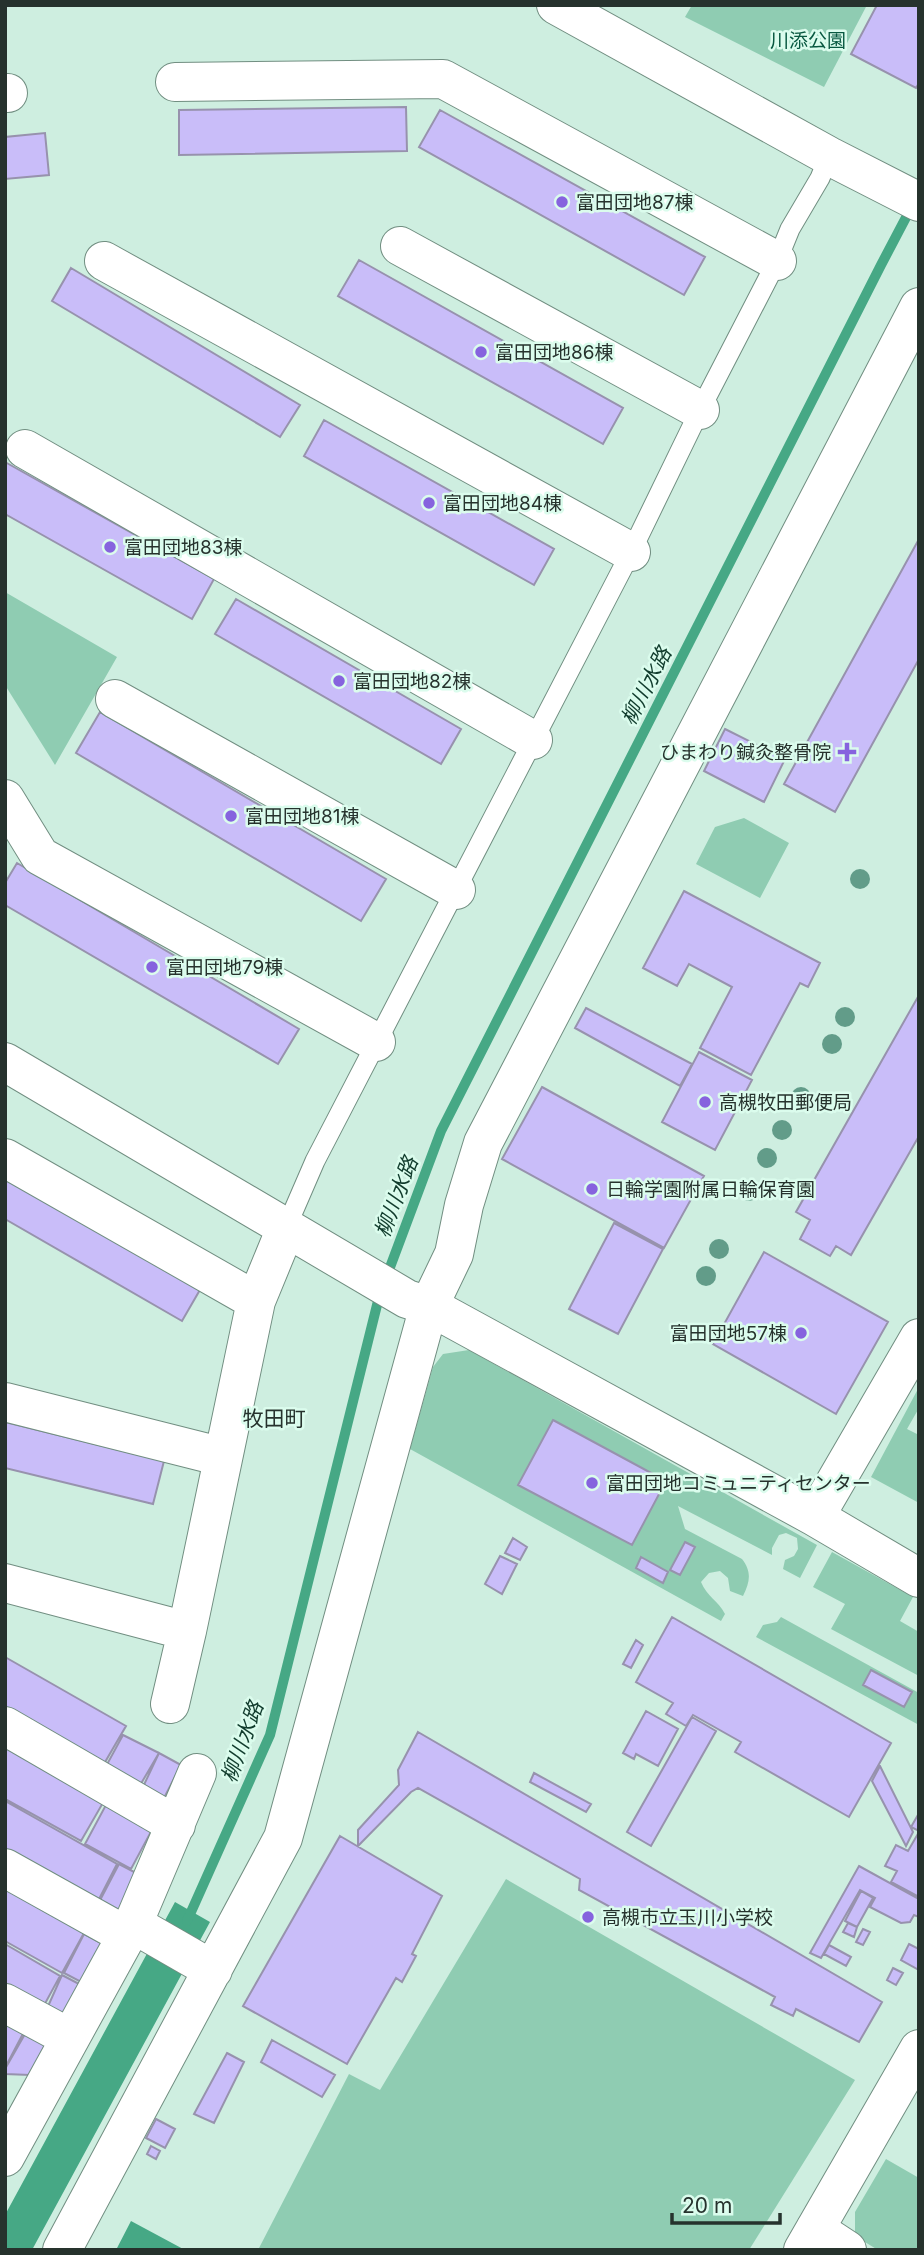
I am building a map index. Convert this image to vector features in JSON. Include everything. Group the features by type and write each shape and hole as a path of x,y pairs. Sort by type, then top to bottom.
{"street":[{"path":"556,5 829,156 919,202"},
{"path":"175,82 443,79 777,261"},
{"path":"400,246 700,410"},
{"path":"104,261 631,552"},
{"path":"62,2250 283,1838 418,1302 454,1254 464,1205 483,1143 919,307"},
{"path":"25,449 533,740"},
{"path":"115,699 456,890"},
{"path":"5,799 40,856 376,1042"},
{"path":"5,1062 357,1270 815,1517 919,1578"},
{"path":"5,1158 256,1301"},
{"path":"170,1704 256,1301 286,1228"},
{"path":"815,1517 919,1338"},
{"path":"5,1402 223,1457"},
{"path":"5,1583 187,1631"},
{"path":"5,1726 176,1825"},
{"path":"5,2157 18,2105 70,2038 130,1930 197,1773"},
{"path":"5,1868 213,1970"},
{"path":"5,2003 70,2038"},
{"path":"847,2250 809,2239 913,2074"}],"lane":[{"path":"286,1228 315,1161 631,552 777,261 790,229 820,178 829,156"}],"green space":[{"name":"川添公園","path":"692,5 867,5 824,87 685,17"},
{"path":"5,592 117,657 55,765 5,685"},
{"path":"744,818 789,843 760,898 696,864 715,827"},
{"path":"469,1350 817,1545 800,1578 783,1569 785,1560 794,1556 798,1549 797,1538 786,1533 779,1535 772,1548 772,1555 678,1506 685,1529 742,1559 749,1573 743,1596 730,1591 728,1578 720,1571 709,1573 701,1582 725,1614 721,1621 410,1449 433,1367 443,1354"},
{"path":"919,1387 919,1408 907,1429 919,1435 919,1503 871,1477"},
{"path":"832,1552 913,1597 900,1621 919,1632 919,1676 831,1629 845,1604 813,1587"},
{"path":"781,1617 919,1693 919,1725 756,1637 763,1625 777,1622"},
{"path":"506,1879 855,2080 749,2250 258,2250 349,2074 380,2090"},
{"path":"886,2159 919,2178 919,2250 878,2250 855,2236 855,2212"}],"shaded area":[{"path":"175,1902 210,1922 32,2250 5,2250 5,2215"},
{"path":"131,2221 185,2250 116,2250"}],"building":[{"path":"877,5 919,7 919,83 916,88 851,54"},
{"path":"406,107 407,151 179,155 179,110"},
{"name":"富田団地87棟","path":"440,110 705,257 684,295 419,147"},
{"path":"45,133 49,175 5,179 5,137"},
{"name":"富田団地86棟","path":"359,260 623,408 603,444 338,296"},
{"path":"71,268 300,405 280,437 52,301"},
{"name":"富田団地84棟","path":"324,420 554,549 534,585 304,456"},
{"name":"富田団地83棟","path":"5,462 214,579 192,619 5,514"},
{"path":"919,539 919,659 835,812 784,784"},
{"name":"富田団地82棟","path":"236,599 461,729 441,764 215,634"},
{"name":"富田団地81棟","path":"100,712 386,879 361,921 76,753"},
{"path":"725,729 785,759 764,802 704,771"},
{"name":"富田団地79棟","path":"17,863 299,1029 278,1064 5,905 5,883"},
{"path":"684,891 820,963 808,987 800,983 751,1075 700,1048 732,987 689,964 677,986 643,968"},
{"path":"919,995 919,1136 851,1255 836,1246 830,1256 800,1239 810,1220 796,1212"},
{"path":"586,1008 692,1064 680,1086 575,1028"},
{"path":"699,1052 752,1080 715,1150 662,1122"},
{"path":"542,1087 704,1176 664,1248 502,1159"},
{"path":"5,1175 201,1288 182,1321 5,1219"},
{"path":"614,1223 663,1249 618,1334 569,1309"},
{"name":"富田団地57棟","path":"764,1252 888,1322 836,1414 713,1344"},
{"name":"富田団地コミュニティセンター","path":"553,1420 666,1481 632,1545 518,1485"},
{"path":"5,1422 164,1461 153,1504 5,1468"},
{"path":"513,1538 527,1547 520,1560 505,1553"},
{"path":"685,1542 695,1547 680,1575 670,1570"},
{"path":"500,1556 517,1564 502,1594 485,1584"},
{"path":"641,1557 668,1572 663,1583 636,1568"},
{"path":"672,1617 891,1743 849,1817 735,1752 741,1742 693,1715 686,1726 666,1714 673,1703 636,1682"},
{"path":"636,1640 643,1645 631,1668 623,1664"},
{"path":"5,1657 126,1726 101,1769 5,1711"},
{"path":"871,1670 912,1692 904,1707 863,1685"},
{"path":"646,1711 678,1729 658,1766 636,1754 634,1759 623,1753"},
{"path":"692,1717 716,1731 651,1846 627,1832"},
{"path":"418,1732 882,2002 859,2042 796,2009 793,2016 771,2005 775,1997 579,1890 580,1879 418,1788 358,1846 358,1830 399,1785 398,1770"},
{"path":"123,1735 159,1753 139,1787 105,1768"},
{"path":"5,1746 104,1801 81,1841 5,1799"},
{"path":"159,1753 181,1765 163,1800 142,1789"},
{"path":"880,1766 913,1832 906,1846 872,1781"},
{"path":"534,1773 591,1804 586,1812 530,1782"},
{"path":"5,1801 117,1864 96,1905 5,1854"},
{"path":"107,1803 153,1828 131,1869 85,1844"},
{"path":"919,1813 919,1831 911,1827"},
{"path":"919,1832 919,1897 891,1882 897,1871 885,1866 896,1845 908,1851"},
{"path":"340,1836 442,1896 412,1954 416,1956 402,1982 396,1978 347,2064 243,2006"},
{"path":"119,1864 138,1874 116,1916 97,1906"},
{"path":"859,1866 919,1899 919,1917 914,1915 910,1922 901,1923 870,1907 875,1898 860,1890 821,1958 810,1953"},
{"path":"5,1889 84,1933 62,1973 5,1941"},
{"path":"861,1891 873,1898 857,1927 845,1921"},
{"path":"848,1923 857,1927 854,1937 843,1932"},
{"path":"863,1929 870,1932 863,1945 856,1942"},
{"path":"84,1934 103,1944 83,1983 64,1973"},
{"path":"5,1944 60,1976 41,2011 5,1992"},
{"path":"909,1944 919,1949 919,1970 901,1960"},
{"path":"829,1945 851,1957 846,1966 824,1954"},
{"path":"893,1968 903,1973 896,1985 887,1980"},
{"path":"62,1975 81,1985 62,2022 45,2013"},
{"path":"5,2015 27,2026 5,2068"},
{"path":"29,2027 49,2038 30,2075 5,2074 5,2069"},
{"path":"272,2040 335,2075 322,2097 261,2062"},
{"path":"227,2053 244,2062 214,2123 194,2114"},
{"path":"156,2119 175,2129 165,2148 146,2138"},
{"path":"151,2146 160,2151 156,2159 147,2154"}],"waterway":[{"name":"柳川水路","path":"386,1278 441,1131 912,206"},
{"name":"柳川水路","path":"187,1921 270,1735 380,1293"}],"place":[{"name":"富田団地87棟","path":"562,202"},
{"name":"富田団地86棟","path":"481,352"},
{"name":"富田団地84棟","path":"429,503"},
{"name":"富田団地83棟","path":"110,547"},
{"name":"富田団地82棟","path":"339,681"},
{"name":"ひまわり鍼灸整骨院","path":"847,752"},
{"name":"富田団地81棟","path":"231,816"},
{"name":"富田団地79棟","path":"152,967"},
{"name":"高槻牧田郵便局","path":"705,1102"},
{"name":"日輪学園附属日輪保育園","path":"592,1189"},
{"name":"富田団地57棟","path":"801,1333"},
{"name":"富田団地コミュニティセンター","path":"592,1483"},
{"name":"高槻市立玉川小学校","path":"588,1917"}],"district":[{"name":"牧田町","path":"274,1418"}]}
